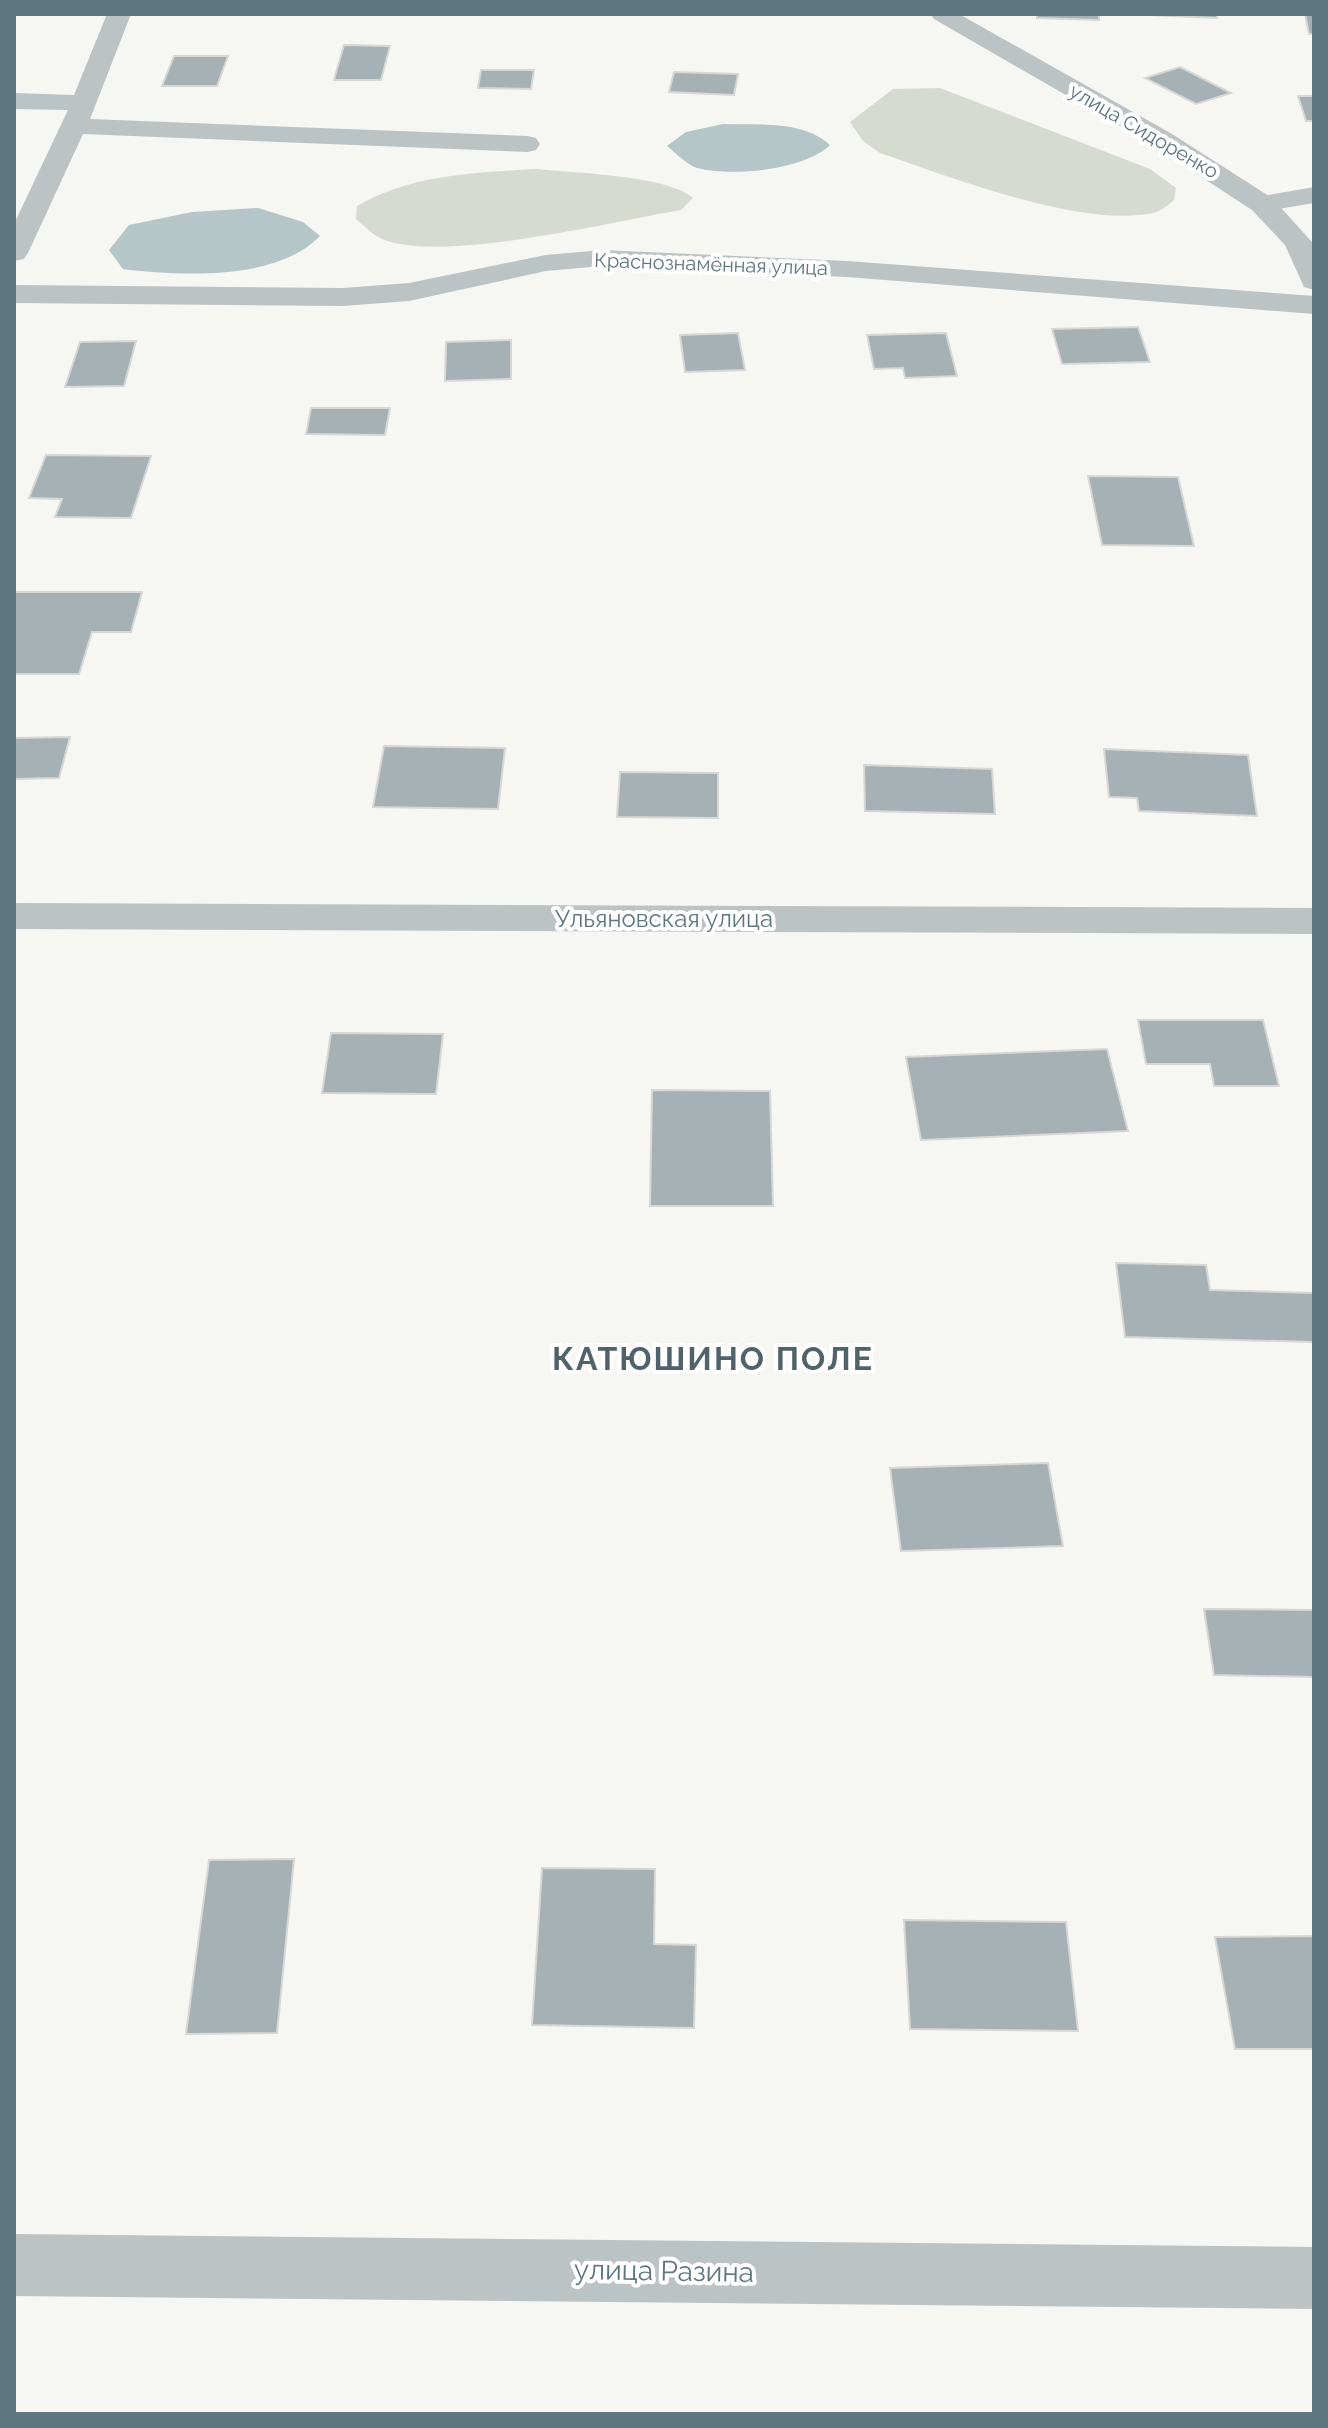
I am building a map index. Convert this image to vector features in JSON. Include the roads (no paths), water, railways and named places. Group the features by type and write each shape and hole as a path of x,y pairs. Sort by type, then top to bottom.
{"street":[{"path":"14,253 79,115 119,14"},
{"name":"улица Сидоренко","path":"942,14 1163,140 1262,204 1298,242 1314,281"},
{"path":"14,101 79,115 527,144"},
{"path":"1262,204 1314,195"},
{"name":"Краснознамённая улица","path":"14,294 343,297 396,293 546,263 602,258 847,269 1314,305"},
{"name":"Ульяновская улица","path":"14,916 1314,921"},
{"name":"улица Разина","path":"14,2265 1314,2278"}],"district":[{"name":"КАТЮШИНО ПОЛЕ","path":"713,1358"}]}
